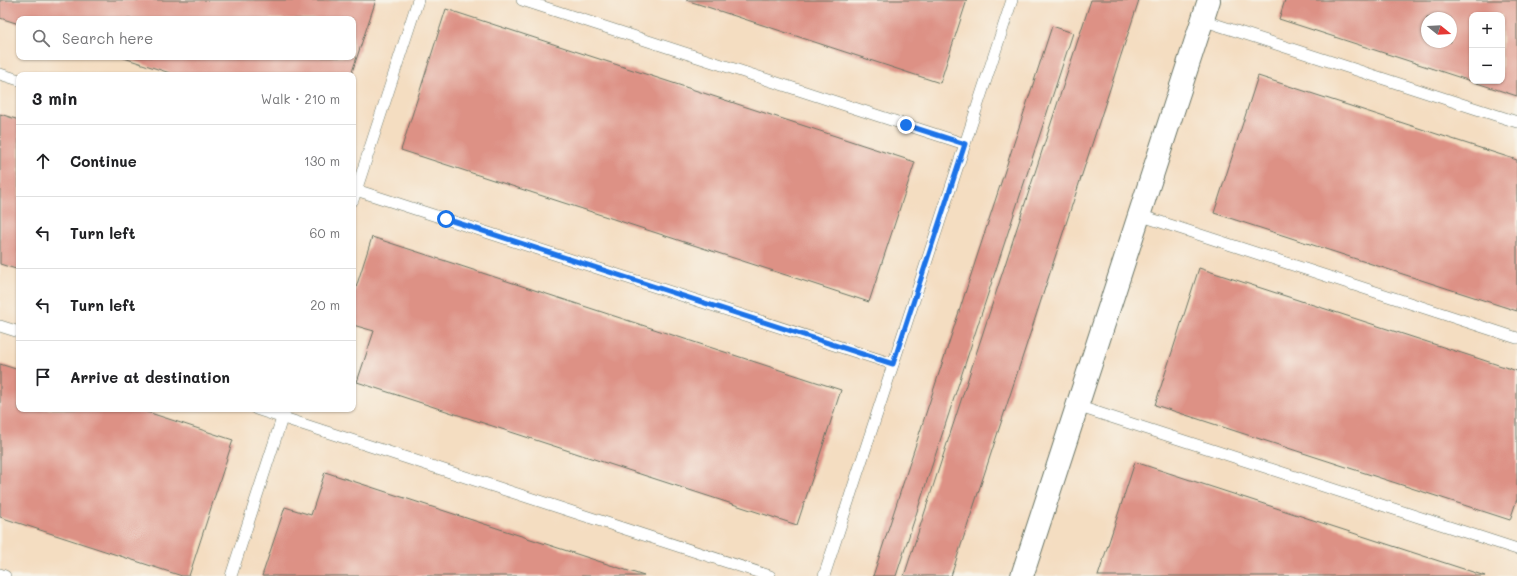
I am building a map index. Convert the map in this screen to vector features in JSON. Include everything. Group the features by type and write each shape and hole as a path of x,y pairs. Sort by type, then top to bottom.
{"street":[{"path":"1022,576 1209,0"}],"lane":[{"path":"356,187 418,0"},
{"path":"522,0 965,144"},
{"path":"824,576 1012,0"},
{"path":"1202,20 1517,122"},
{"path":"0,74 16,79"},
{"path":"356,194 893,364"},
{"path":"1139,215 1517,338"},
{"path":"0,326 16,331"},
{"path":"1077,406 1517,549"},
{"path":"231,576 284,413 770,576"},
{"path":"0,574 5,576"}],"building":[{"path":"0,0 376,0 356,60 356,16 16,16 16,23 0,18"},
{"path":"686,0 967,0 940,83"},
{"path":"1091,0 1139,0 951,576 904,576"},
{"path":"1285,0 1517,0 1517,96 1480,84 1505,84 1505,12 1469,12 1469,80 1279,19"},
{"path":"446,9 915,162 869,302 401,150"},
{"path":"1052,26 1073,33 896,576 873,576"},
{"path":"130,60 356,60 352,72 167,72"},
{"path":"1258,76 1517,160 1517,311 1214,213"},
{"path":"0,114 16,119 16,269 0,264"},
{"path":"372,237 841,390 797,525 357,382 374,331 356,326 356,288"},
{"path":"1199,268 1517,371 1517,499 1510,520 1155,405"},
{"path":"0,364 16,369 16,412 147,412 233,440 189,576 182,576 0,517"},
{"path":"1135,462 1485,576 1098,576"},
{"path":"325,472 644,576 262,576 285,507 311,515"}],"route":[{"path":"446,219 893,364 965,144 906,125"}]}
